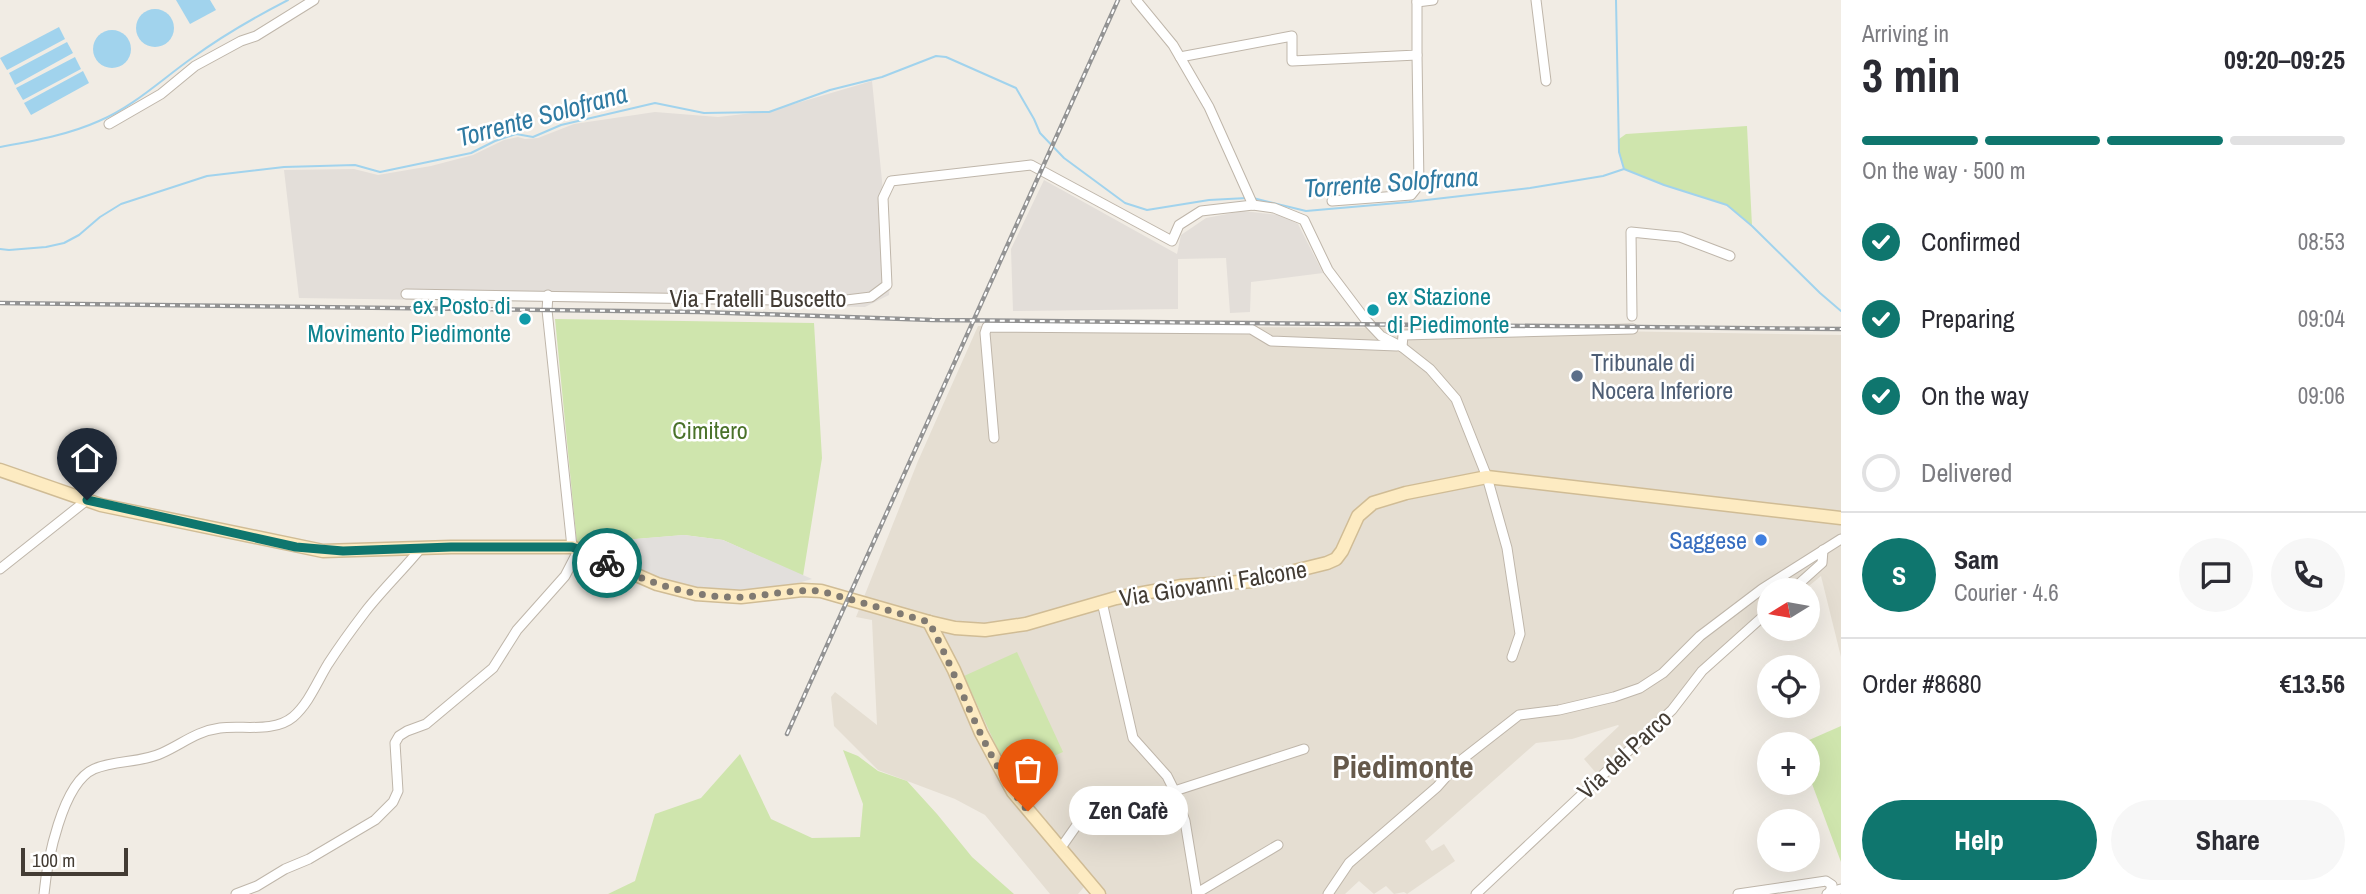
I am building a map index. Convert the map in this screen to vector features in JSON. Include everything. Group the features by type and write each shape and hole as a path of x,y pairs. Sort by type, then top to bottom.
{"main road":[{"path":"0,470 87,500 309,549 343,551 575,548"},
{"name":"Via Giovanni Falcone","path":"575,548 657,584 687,593 741,597 821,591 929,622 955,628 985,630 1013,626 1102,602 1182,586 1254,581 1327,564 1336,559 1358,516 1373,503 1419,490 1487,477 1841,518"},
{"path":"929,622 981,733 1013,792 1099,894"},
{"path":"947,656 947,645 955,628"}],"street":[{"path":"109,124 161,94 195,66 241,41 256,36 314,0"},
{"path":"1136,0 1173,45 1209,107 1251,200"},
{"path":"1332,201 1411,195 1419,185 1417,1 1433,0"},
{"path":"1536,0 1546,81"},
{"path":"1180,57 1292,36 1292,61 1417,55"},
{"name":"Via Fratelli Buscetto","path":"406,294 838,301 871,298 887,285 883,198 891,181 1031,165 1172,241 1180,225 1201,211 1251,200 1304,219 1328,270 1365,319 1381,336 1402,347 1430,369 1456,398 1487,477 1507,548 1520,634 1512,657"},
{"path":"1632,316 1631,232 1680,237 1730,256"},
{"path":"236,894 309,859 375,820 393,802 397,791 395,743 399,736 426,724 493,668 517,630 565,576 575,548 547,310 548,295"},
{"path":"995,438 985,333 987,327 1251,329 1270,341 1402,347 1403,335 1633,329"},
{"path":"0,569 87,500"},
{"path":"1328,894 1349,863 1437,787 1460,761 1519,715 1559,710 1640,688 1663,673 1700,636 1741,604 1841,539"},
{"path":"44,894 56,834 68,802 83,776 97,768 160,754 199,733 235,726 274,726 293,717 318,685 327,666 366,610 421,548"},
{"path":"1805,578 1822,563 1823,550"},
{"path":"1102,602 1133,738 1167,776 1174,790 1185,821 1197,893 1278,845"},
{"name":"Via del Parco","path":"1476,894 1672,710 1702,671 1757,622"},
{"path":"1060,849 1079,822 1304,749"},
{"path":"1738,894 1826,881 1832,885 1828,893"},
{"path":"1828,893 1841,889"}],"shaded area":[{"path":"872,81 891,271 889,295 865,307 299,298 284,170 354,169 378,175 431,166 473,155 504,140 518,137 538,138 574,124 655,112 718,117 770,111"},
{"path":"1044,180 1177,254 1181,235 1206,218 1243,211 1280,215 1298,224 1323,273 1251,282 1250,312 1230,313 1226,258 1178,259 1178,309 1013,311 1011,249"},
{"name":"Piedimonte","path":"978,326 1434,328 1841,335 1841,657 1821,576 1757,578 1757,628 1705,673 1669,718 1603,781 1584,759 1618,725 1572,739 1536,743 1425,841 1432,851 1444,844 1455,861 1407,894 1394,894 1386,886 1374,894 1359,881 1345,894 1090,894 1084,887 1078,894 1050,894 985,815 955,799 878,770 834,726 831,697 835,692 877,725 872,620 856,617 918,461"},
{"path":"684,535 723,540 812,579 791,585 746,590 717,590 679,585 653,577 584,543"}],"green space":[{"path":"1747,126 1752,226 1727,205 1624,169 1619,152 1619,139 1626,134"},
{"name":"Cimitero","path":"555,319 814,323 822,458 803,576 723,540 684,535 577,544"},
{"path":"1017,652 1063,752 1010,776 964,676"},
{"path":"1841,726 1841,862 1816,795 1820,795 1820,735"},
{"path":"843,750 858,756 878,771 907,781 972,857 1014,894 608,894 635,881 655,814 701,798 740,754 771,819 812,838 860,837 863,804"}],"water":[{"path":"176,0 210,0 216,10 190,24"},
{"path":"155,9 168,15 174,28 168,41 155,47 142,41 136,28 142,15"},
{"path":"59,27 65,39 7,70 0,58"},
{"path":"112,30 125,36 131,49 125,62 112,68 99,62 93,49 99,36"},
{"path":"67,42 73,53 15,85 9,73"},
{"path":"75,57 81,69 23,100 16,88"},
{"path":"83,71 89,83 31,115 24,103"}],"waterway":[{"name":"Torrente Solofrana","path":"0,147 63,134 112,115 215,42 288,0"},
{"name":"Torrente Solofrana","path":"1616,0 1619,152 1624,169 1727,205 1841,311"},
{"name":"Torrente Solofrana","path":"0,249 46,247 64,243 121,204 207,176 284,167 355,165 380,172 471,153 516,134 533,137 561,125 655,103 704,113 769,112 830,90 882,77 936,56 946,57 1016,88 1040,133 1064,158 1125,203 1147,210 1209,200 1247,198"},
{"name":"Torrente Solofrana","path":"1253,198 1306,211 1530,188 1603,176 1624,169"}],"railway":[{"path":"787,734 1118,0"},
{"path":"0,303 701,312 932,320 1841,329"}],"way so far":[{"path":"607,563 657,584 696,594 741,597 802,590 821,591 929,622 954,670 981,733 1013,792 1028,811"}],"place":[{"name":"ex Stazione di Piedimonte","path":"1373,310"},
{"name":"ex Posto di Movimento Piedimonte","path":"525,319"},
{"name":"Tribunale di Nocera Inferiore","path":"1577,376"},
{"name":"Saggese","path":"1761,540"},
{"name":"Zen Cafè","path":"1028,811"}],"district":[{"name":"Piedimonte","path":"1403,766"}],"route":[{"path":"87,500 323,551 572,547 607,563"}]}
